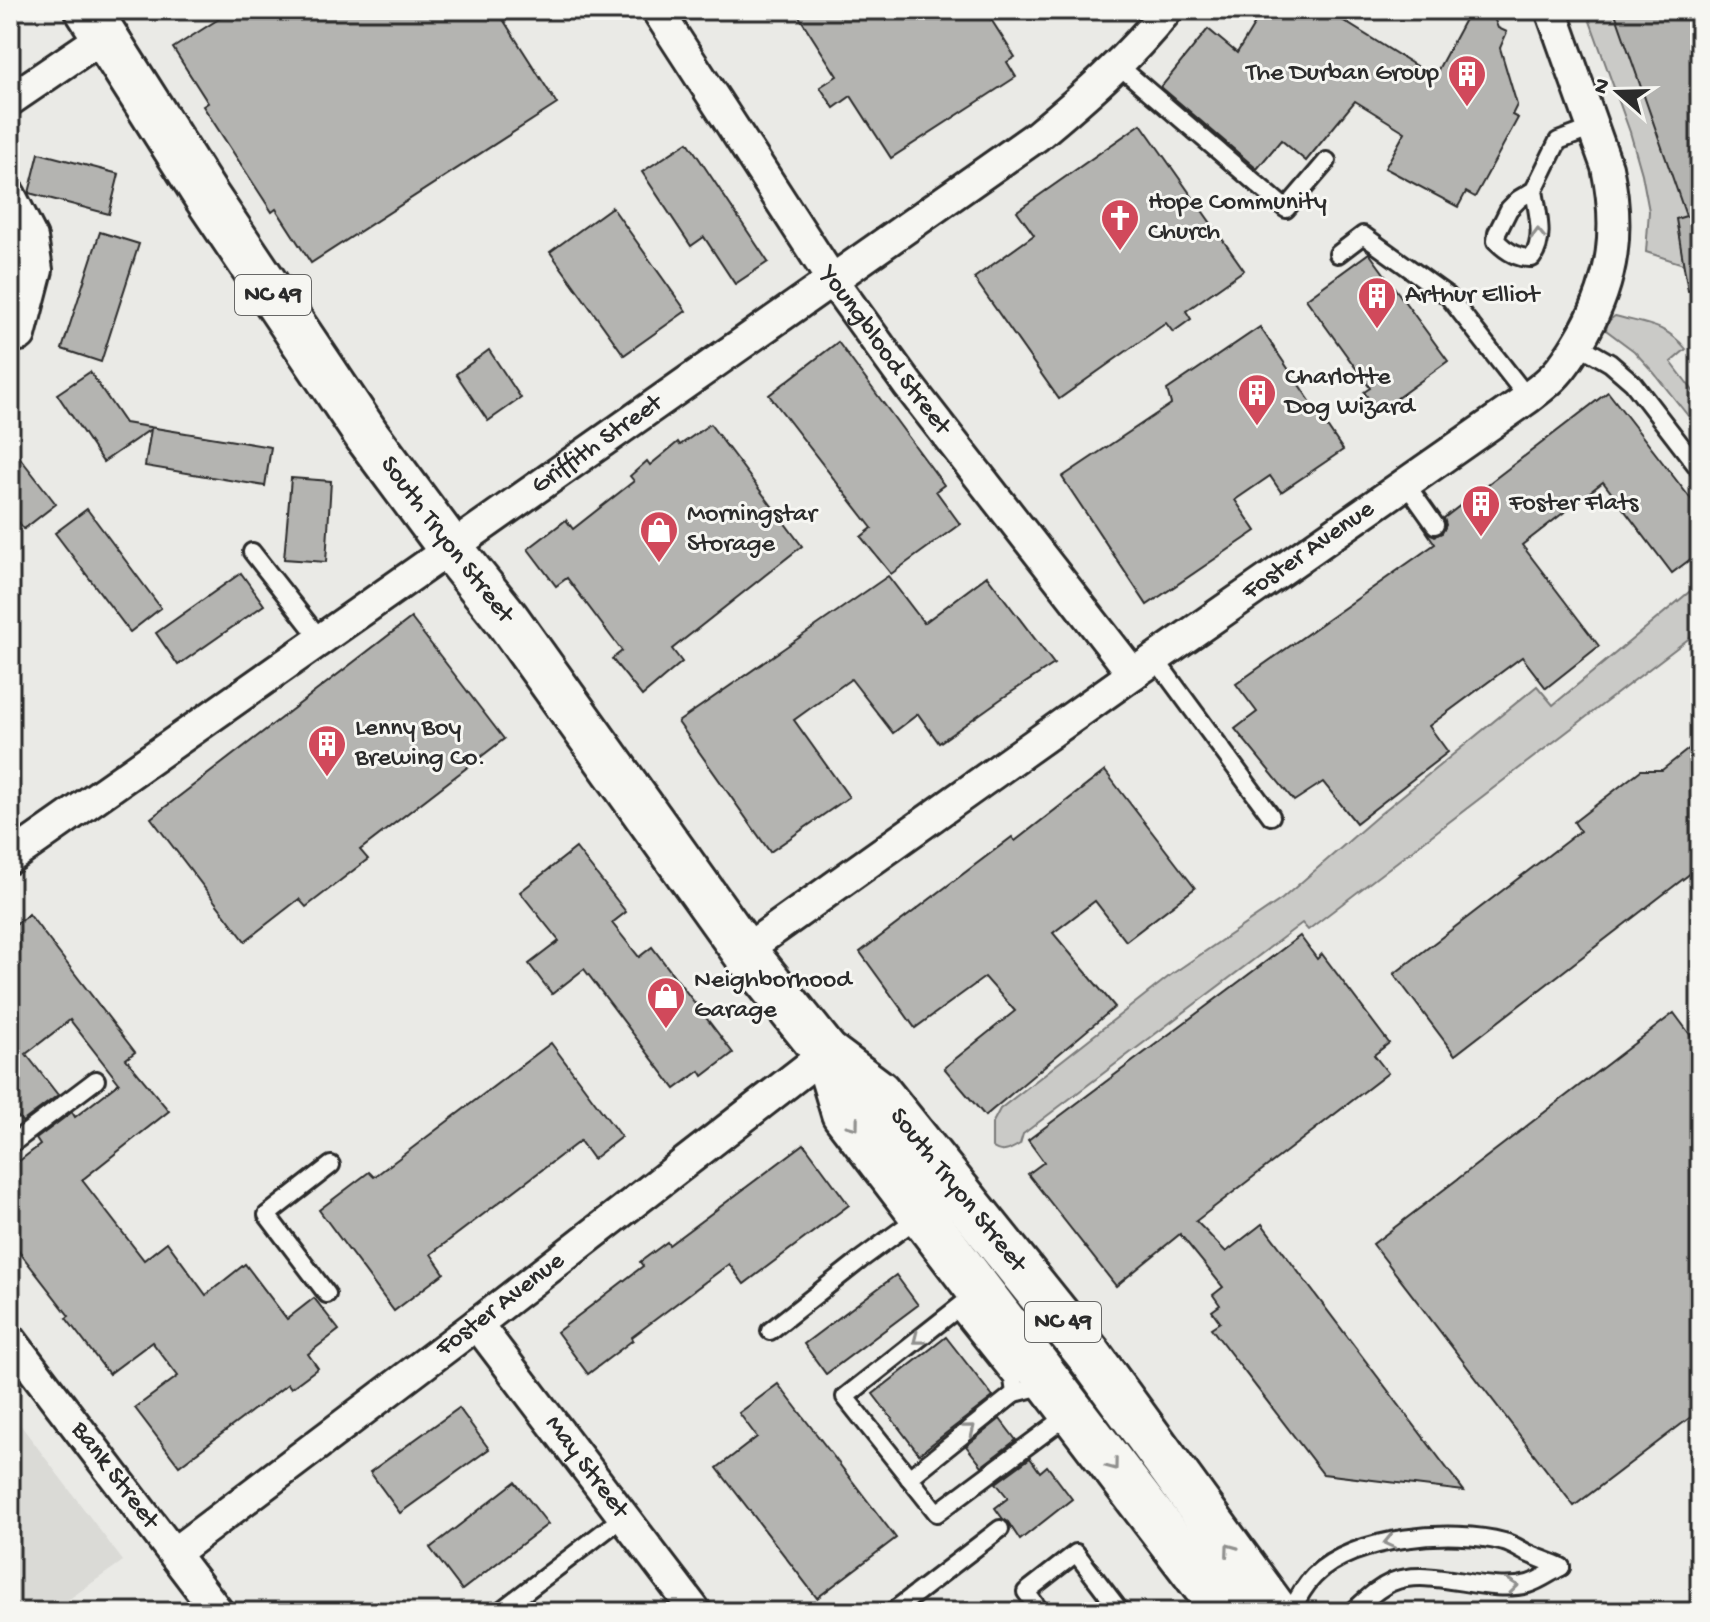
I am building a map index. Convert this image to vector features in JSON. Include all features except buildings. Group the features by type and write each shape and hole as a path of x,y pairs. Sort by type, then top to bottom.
{"main road":[{"name":"South Tryon Street","path":"96,23 206,196 360,426 506,618 744,951 826,1053 878,1092 907,1128 1089,1355 1276,1612"},
{"name":"South Tryon Street","path":"826,1053 844,1113 921,1215 968,1300 1225,1612"}],"street":[{"name":"Youngblood Street","path":"657,10 832,280 908,385 1145,667"},
{"name":"Griffith Street","path":"10,858 1037,136 1097,86 1152,30 1167,10"},
{"name":"Foster Avenue","path":"744,951 1528,398 1556,374 1595,314 1611,263 1615,230 1609,177 1551,10"},
{"path":"10,100 96,23"},
{"path":"10,195 32,238 37,270 20,317"},
{"name":"Foster Avenue","path":"174,1553 477,1324 826,1053"},
{"name":"May Street","path":"477,1324 696,1612"},
{"name":"Bank Street","path":"10,1339 218,1612"}],"lane":[{"path":"1118,65 1286,209 1327,161"},
{"path":"1534,190 1558,141 1593,128"},
{"path":"1338,254 1363,235 1448,296 1528,398"},
{"path":"1577,344 1610,363 1633,383 1700,470"},
{"path":"1406,484 1435,525"},
{"path":"252,552 321,640"},
{"path":"1145,667 1271,816"},
{"path":"10,1145 96,1080"},
{"path":"327,1294 267,1215 331,1165"},
{"path":"770,1331 921,1215"},
{"path":"968,1300 845,1397 937,1513 1046,1396"},
{"path":"909,1478 1046,1396"},
{"path":"499,1612 623,1517"},
{"path":"892,1612 1000,1529"},
{"path":"1291,1612 1299,1595 1316,1574 1341,1557 1380,1543 1411,1537 1436,1535 1505,1542 1561,1567 1530,1584 1500,1587 1420,1577 1393,1581 1371,1594 1352,1612"},
{"path":"1041,1612 1026,1592 1076,1553 1121,1612"}],"shaded area":[{"path":"1586,10 1700,10 1686,265 1646,252 1649,211 1642,174"},
{"path":"1615,316 1645,323 1671,334 1686,349 1671,362 1700,400 1700,431 1634,351 1606,330 1608,321"},
{"path":"1700,583 1700,630 1308,930 1302,923 1023,1134 1020,1144 1003,1151 992,1147 992,1124 1000,1109 1172,974 1282,899 1380,814 1537,686 1553,705"},
{"path":"10,1411 123,1561 51,1612 10,1612"}],"place":[{"name":"The Durban Group","path":"1467,108"},
{"name":"Hope Community Church","path":"1120,252"},
{"name":"Arthur Elliot","path":"1377,330"},
{"name":"Charlotte Dog Wizard","path":"1257,427"},
{"name":"Foster Flats","path":"1481,538"},
{"name":"Morningstar Storage","path":"659,564"},
{"name":"Lenny Boy Brewing Co.","path":"327,778"},
{"name":"Neighborhood Garage","path":"666,1030"}]}
